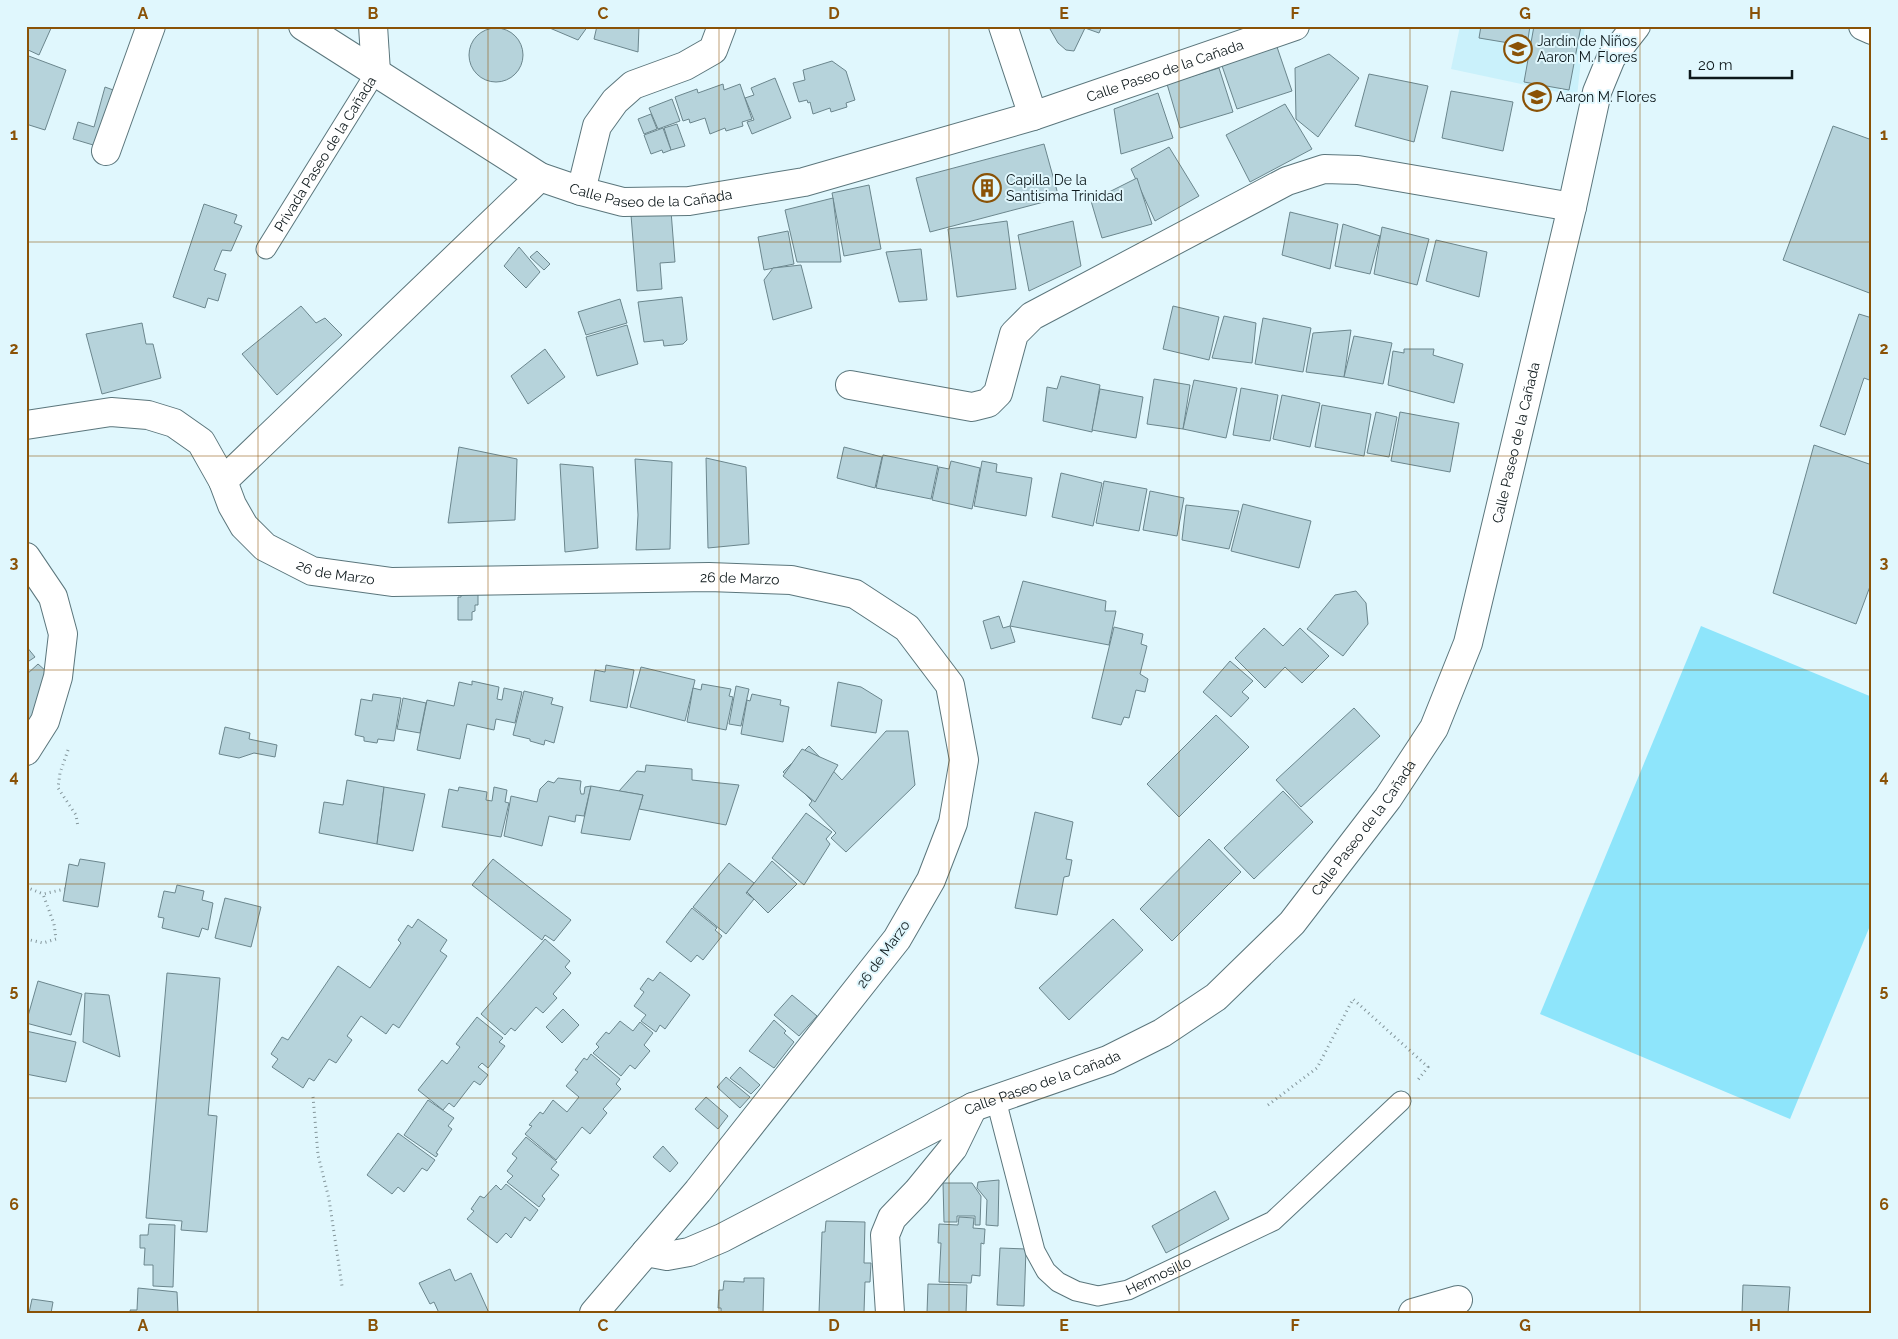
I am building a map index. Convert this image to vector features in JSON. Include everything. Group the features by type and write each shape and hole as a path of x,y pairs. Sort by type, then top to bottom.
{"street":[{"path":"106,151 151,26"},
{"name":"Calle Paseo de la Cañada","path":"303,26 540,176 581,191 623,202 689,201 804,182 1033,116 1295,26"},
{"name":"Privada Paseo de la Cañada","path":"373,26 376,72"},
{"path":"581,191 597,126 615,101 632,85 685,66 712,50 722,26"},
{"path":"1003,26 1033,116"},
{"name":"Calle Paseo de la Cañada","path":"646,1252 667,1256 689,1252 722,1238 984,1103 1108,1060 1162,1034 1216,997 1292,924 1388,798 1429,736 1434,728 1468,643 1572,207 1597,92 1611,58 1636,26"},
{"path":"1863,26 1872,30"},
{"path":"850,385 972,407 988,402 998,393 1014,334 1032,316 1287,181 1324,169 1358,170 1572,207"},
{"path":"223,481 540,176"},
{"name":"26 de Marzo","path":"26,425 111,412 148,414 174,423 201,442 223,481 232,505 244,526 265,547 312,571 392,582 709,577 791,580 855,594 907,628 950,685 964,760 952,823 931,880 898,939 736,1145 594,1313"},
{"path":"26,557 54,596 63,634 58,677 45,721 26,751"},
{"path":"890,1313 885,1235 892,1218 917,1192 953,1148 984,1103"},
{"path":"1413,1313 1458,1300"}],"lane":[{"name":"Privada Paseo de la Cañada","path":"266,248 376,72"},
{"name":"Hermosillo","path":"984,1103 1036,1251 1046,1271 1058,1282 1076,1290 1098,1296 1128,1290 1273,1221 1401,1101"}],"path":[{"path":"68,750 60,773 58,788 76,815 78,826"},
{"path":"26,887 43,894 65,889"},
{"path":"26,940 43,944 56,939 54,924 43,894"},
{"path":"1268,1105 1317,1068 1353,1000 1428,1067 1401,1101"},
{"path":"313,1097 318,1155 329,1199 342,1286"}],"shaded area":[{"name":"Jardín de Niños Aaron M. Flores","path":"1460,26 1585,26 1577,96 1451,69"},
{"path":"1701,626 1872,697 1872,921 1790,1119 1540,1014"}],"building":[{"path":"26,26 52,26 39,55 26,49"},
{"path":"545,26 588,26 578,40"},
{"path":"597,26 639,26 638,52 594,39"},
{"path":"1056,26 1102,26 1099,33 1085,28 1074,51 1066,50 1058,43 1050,29"},
{"path":"1481,26 1530,26 1527,46 1479,38"},
{"path":"1534,26 1581,26 1569,90 1524,82"},
{"path":"496,28 506,30 515,36 521,45 523,55 521,65 515,74 506,80 496,82 486,80 477,74 471,65 469,55 471,45 477,36 486,30"},
{"path":"1276,44 1292,91 1237,109 1221,63"},
{"path":"1329,54 1359,78 1318,137 1296,119 1295,68"},
{"path":"26,55 66,70 45,130 26,124"},
{"path":"832,61 846,71 855,100 846,103 847,107 831,112 830,108 813,114 810,102 808,103 807,100 799,102 793,83 805,80 803,70"},
{"path":"1219,68 1233,112 1180,128 1167,84"},
{"path":"1369,74 1428,86 1414,142 1355,126"},
{"path":"775,78 791,118 752,134 747,122 754,120 745,98 754,95 751,88"},
{"path":"723,84 724,90 740,84 752,119 742,122 743,126 726,131 725,128 710,134 705,118 690,123 689,119 683,121 675,97 697,89 698,93"},
{"path":"105,87 116,91 100,147 73,139 78,122 94,127"},
{"path":"1451,91 1513,102 1503,151 1442,138"},
{"path":"1158,93 1173,138 1121,154 1114,109"},
{"path":"672,99 680,121 658,129 649,108"},
{"path":"1285,104 1312,149 1250,182 1226,135"},
{"path":"651,114 657,129 644,134 638,119"},
{"path":"677,124 685,146 671,150 664,128"},
{"path":"1833,126 1872,140 1872,294 1783,260"},
{"path":"663,128 671,150 663,153 662,150 651,154 644,135"},
{"name":"Capilla De la Santisima Trinidad","path":"1044,144 1059,198 930,232 916,178"},
{"path":"1169,147 1199,196 1155,221 1131,169"},
{"path":"1137,178 1152,224 1102,238 1091,201"},
{"path":"869,185 881,249 844,256 832,193"},
{"path":"833,198 841,262 797,262 785,210"},
{"path":"204,204 237,215 234,223 242,226 231,251 222,250 214,270 226,274 218,301 208,298 205,308 173,297"},
{"path":"671,211 675,262 660,263 662,289 637,291 631,215"},
{"path":"1290,212 1338,224 1330,269 1282,255"},
{"path":"1007,221 1016,289 957,297 948,229"},
{"path":"1073,221 1081,266 1029,291 1018,235"},
{"path":"1343,224 1380,236 1370,274 1335,266"},
{"path":"1382,227 1429,239 1417,285 1374,274"},
{"path":"788,231 794,264 764,270 758,237"},
{"path":"1436,240 1487,252 1479,297 1426,281"},
{"path":"519,247 540,272 526,288 504,266"},
{"path":"921,249 927,300 899,302 886,252"},
{"path":"537,251 550,264 544,270 530,257"},
{"path":"801,265 812,308 773,320 764,280 773,268"},
{"path":"682,297 687,340 683,344 664,346 663,340 644,342 638,302"},
{"path":"620,299 627,323 586,335 578,312"},
{"path":"301,306 316,323 325,318 342,335 277,395 242,354"},
{"path":"1173,306 1219,317 1209,360 1163,349"},
{"path":"1859,314 1872,318 1872,381 1864,378 1845,435 1820,426"},
{"path":"1224,316 1256,323 1252,363 1212,358"},
{"path":"1263,318 1311,328 1303,372 1255,364"},
{"path":"142,323 146,344 153,344 161,378 102,394 86,334"},
{"path":"627,325 638,364 597,376 586,337"},
{"path":"1351,330 1344,377 1306,372 1313,333"},
{"path":"1354,336 1392,343 1383,384 1344,377"},
{"path":"545,349 565,377 528,404 511,376"},
{"path":"1404,349 1434,349 1433,355 1463,364 1454,403 1388,385 1393,351 1404,353"},
{"path":"1061,376 1100,385 1092,432 1043,421 1047,387 1057,389"},
{"path":"1154,379 1190,385 1183,429 1147,424"},
{"path":"1194,380 1237,388 1226,438 1183,429"},
{"path":"1241,388 1278,395 1270,441 1233,435"},
{"path":"1100,389 1143,397 1136,438 1092,430"},
{"path":"1282,395 1320,403 1310,447 1273,439"},
{"path":"1322,405 1371,414 1364,456 1315,447"},
{"path":"1376,412 1397,417 1389,457 1367,453"},
{"path":"1400,412 1459,423 1450,472 1391,461"},
{"path":"1814,445 1872,465 1872,581 1856,624 1773,593"},
{"path":"459,447 517,459 515,520 448,523"},
{"path":"844,447 882,457 875,488 837,478"},
{"path":"883,455 938,466 931,499 876,488"},
{"path":"706,458 746,467 749,544 708,548"},
{"path":"635,459 672,462 670,549 636,550 638,515"},
{"path":"951,461 980,468 972,509 932,500 939,467 949,469"},
{"path":"982,461 997,464 996,472 1032,478 1026,516 974,506"},
{"path":"560,464 593,467 598,548 565,552"},
{"path":"1061,473 1102,483 1093,526 1052,517"},
{"path":"1104,481 1147,489 1139,531 1096,523"},
{"path":"1150,491 1184,498 1177,536 1143,530"},
{"path":"1243,504 1311,521 1299,568 1231,551"},
{"path":"1186,505 1239,511 1229,549 1182,540"},
{"path":"1023,581 1106,601 1105,611 1116,611 1109,645 1010,626"},
{"path":"478,588 478,605 475,605 475,611 472,612 472,620 458,620 458,597 461,597 461,589"},
{"path":"1356,591 1366,603 1368,624 1343,656 1307,629 1335,595"},
{"path":"999,616 1003,628 1010,626 1015,642 991,649 983,621"},
{"path":"1114,627 1143,634 1141,644 1147,646 1140,674 1148,679 1145,692 1136,690 1129,718 1124,717 1121,725 1092,718"},
{"path":"1264,628 1283,646 1300,628 1329,656 1302,683 1285,667 1265,688 1235,658"},
{"path":"26,646 35,657 26,663"},
{"path":"1230,661 1253,681 1242,692 1249,698 1231,717 1203,692"},
{"path":"38,664 55,679 26,741 26,675"},
{"path":"606,665 634,670 627,708 590,701 595,670 605,672"},
{"path":"641,667 695,680 685,721 630,707"},
{"path":"472,681 499,687 497,699 502,700 504,688 522,692 515,723 496,719 494,730 467,724 460,759 417,750 427,700 454,706 459,682 472,685"},
{"path":"838,682 861,687 882,700 876,733 831,726"},
{"path":"702,684 731,689 729,696 733,697 726,730 687,722 693,688 701,690"},
{"path":"736,686 749,689 741,726 729,724"},
{"path":"524,691 553,698 551,704 563,707 554,743 545,740 544,745 513,735"},
{"path":"373,694 401,698 394,741 378,739 377,743 364,741 364,737 355,735 361,699 372,701"},
{"path":"752,694 781,700 780,705 789,707 783,742 741,734 747,700 750,701"},
{"path":"403,698 426,703 420,733 397,729"},
{"path":"1354,708 1380,736 1301,807 1276,780"},
{"path":"1216,715 1249,747 1179,817 1147,784"},
{"path":"225,727 250,733 249,739 277,745 275,757 254,753 239,758 219,754"},
{"path":"886,731 908,731 915,785 846,852 831,838 836,833 809,805 812,801 783,772 809,746 842,780"},
{"path":"802,749 838,765 815,802 783,776"},
{"path":"646,765 692,769 692,780 739,785 726,825 639,809 643,795 619,791 637,771 645,772"},
{"path":"558,778 581,781 581,794 584,794 585,787 591,786 584,816 576,815 575,822 549,816 542,846 504,836 511,796 537,802 540,789 548,781 554,783"},
{"path":"347,780 384,787 377,844 319,833 324,802 343,805"},
{"path":"591,786 643,795 630,840 581,833"},
{"path":"384,787 425,794 413,851 377,844"},
{"path":"459,787 487,792 486,800 492,801 494,787 507,790 505,802 509,803 501,837 442,827 449,789 458,791"},
{"path":"1283,791 1313,822 1254,879 1224,848"},
{"path":"1035,812 1073,822 1066,859 1072,860 1069,876 1064,877 1057,915 1015,908"},
{"path":"806,813 832,832 826,839 830,844 804,885 772,858"},
{"path":"1209,839 1241,872 1172,941 1140,909"},
{"path":"80,859 105,863 98,907 63,901 69,864 78,866"},
{"path":"493,859 571,920 554,941 545,935 542,940 472,885"},
{"path":"772,861 797,884 768,913 747,892"},
{"path":"729,863 754,883 746,893 754,899 726,934 693,907"},
{"path":"177,885 204,891 202,900 213,903 208,930 202,928 199,937 162,928 164,918 158,917 164,891 175,893"},
{"path":"225,898 261,907 251,947 215,938"},
{"path":"692,908 717,928 715,930 722,936 703,960 697,955 691,962 666,942"},
{"path":"418,919 447,940 440,951 447,956 399,1028 393,1024 386,1034 361,1016 347,1036 352,1040 336,1063 329,1059 314,1081 309,1078 303,1088 272,1067 278,1059 271,1054 282,1037 288,1040 338,966 370,988 401,943 398,940 408,925 412,928"},
{"path":"1113,919 1143,950 1069,1020 1039,988"},
{"path":"545,939 570,961 565,967 571,973 553,994 557,998 543,1013 536,1007 515,1031 511,1028 505,1035 481,1014"},
{"path":"660,972 690,995 665,1029 660,1025 656,1032 641,1021 646,1015 634,1006 644,992 640,989 648,978 653,981"},
{"path":"167,973 220,978 208,1115 217,1116 207,1232 181,1230 182,1221 146,1218"},
{"path":"38,981 82,994 71,1035 26,1023"},
{"path":"85,993 109,995 120,1057 83,1042"},
{"path":"792,995 817,1016 799,1036 774,1015"},
{"path":"563,1009 579,1025 562,1043 546,1027"},
{"path":"477,1017 503,1038 499,1042 505,1046 488,1068 482,1063 478,1067 488,1075 480,1085 474,1081 454,1107 449,1103 443,1110 418,1090 442,1060 447,1064 460,1047 456,1044"},
{"path":"774,1020 794,1042 774,1068 749,1051"},
{"path":"620,1021 633,1031 640,1022 653,1033 644,1045 650,1051 635,1069 630,1065 621,1076 593,1053 599,1047 596,1044 606,1032 609,1034"},
{"path":"26,1031 76,1042 66,1082 26,1074"},
{"path":"591,1054 620,1079 616,1084 621,1089 603,1109 607,1113 590,1134 582,1127 556,1160 525,1134 532,1126 529,1125 540,1112 543,1114 553,1100 567,1112 579,1097 566,1086 578,1072 575,1070 584,1058 587,1060"},
{"path":"740,1067 760,1085 751,1094 730,1078"},
{"path":"726,1077 750,1097 740,1108 717,1087"},
{"path":"706,1097 728,1116 718,1129 695,1109"},
{"path":"428,1100 454,1118 448,1126 452,1129 436,1153 438,1154 436,1157 404,1135"},
{"path":"398,1133 435,1160 427,1171 422,1168 404,1192 398,1187 392,1194 367,1175"},
{"path":"526,1137 557,1162 551,1169 559,1175 542,1196 545,1199 539,1207 507,1182 513,1176 507,1171 517,1158 512,1154"},
{"path":"663,1146 678,1163 670,1172 653,1157"},
{"path":"999,1180 998,1226 986,1225 987,1200 977,1188 978,1182"},
{"path":"943,1183 972,1183 981,1196 980,1225 975,1225 975,1216 957,1216 957,1222 944,1222"},
{"path":"506,1184 538,1210 530,1221 525,1217 511,1238 506,1233 497,1243 467,1219 474,1211 471,1209 480,1196 484,1198 496,1185 501,1190"},
{"path":"1215,1191 1229,1219 1166,1253 1152,1226"},
{"path":"959,1217 974,1218 973,1228 985,1229 984,1244 981,1243 980,1276 972,1275 971,1283 939,1282 941,1243 938,1243 939,1224 958,1225"},
{"path":"826,1221 865,1222 864,1263 871,1263 870,1282 865,1282 864,1312 819,1313 822,1232 825,1232"},
{"path":"149,1224 175,1225 173,1287 153,1286 153,1265 144,1265 145,1248 140,1248 140,1235 148,1235"},
{"path":"1000,1248 1026,1249 1024,1306 997,1305"},
{"path":"450,1269 455,1281 471,1273 489,1313 439,1313 434,1302 430,1304 419,1283"},
{"path":"744,1278 764,1278 763,1313 721,1313 721,1308 718,1308 719,1290 723,1290 724,1281 744,1282"},
{"path":"928,1284 967,1285 966,1313 927,1313"},
{"path":"1743,1285 1790,1287 1788,1313 1742,1313"},
{"path":"138,1288 177,1292 178,1313 131,1313 130,1310 137,1310"},
{"path":"32,1299 53,1302 51,1313 29,1313"}],"place":[{"name":"Jardín de Niños Aaron M. Flores","path":"1518,49"},
{"name":"Aaron M. Flores","path":"1537,97"},
{"name":"Capilla De la Santisima Trinidad","path":"987,188"}]}
